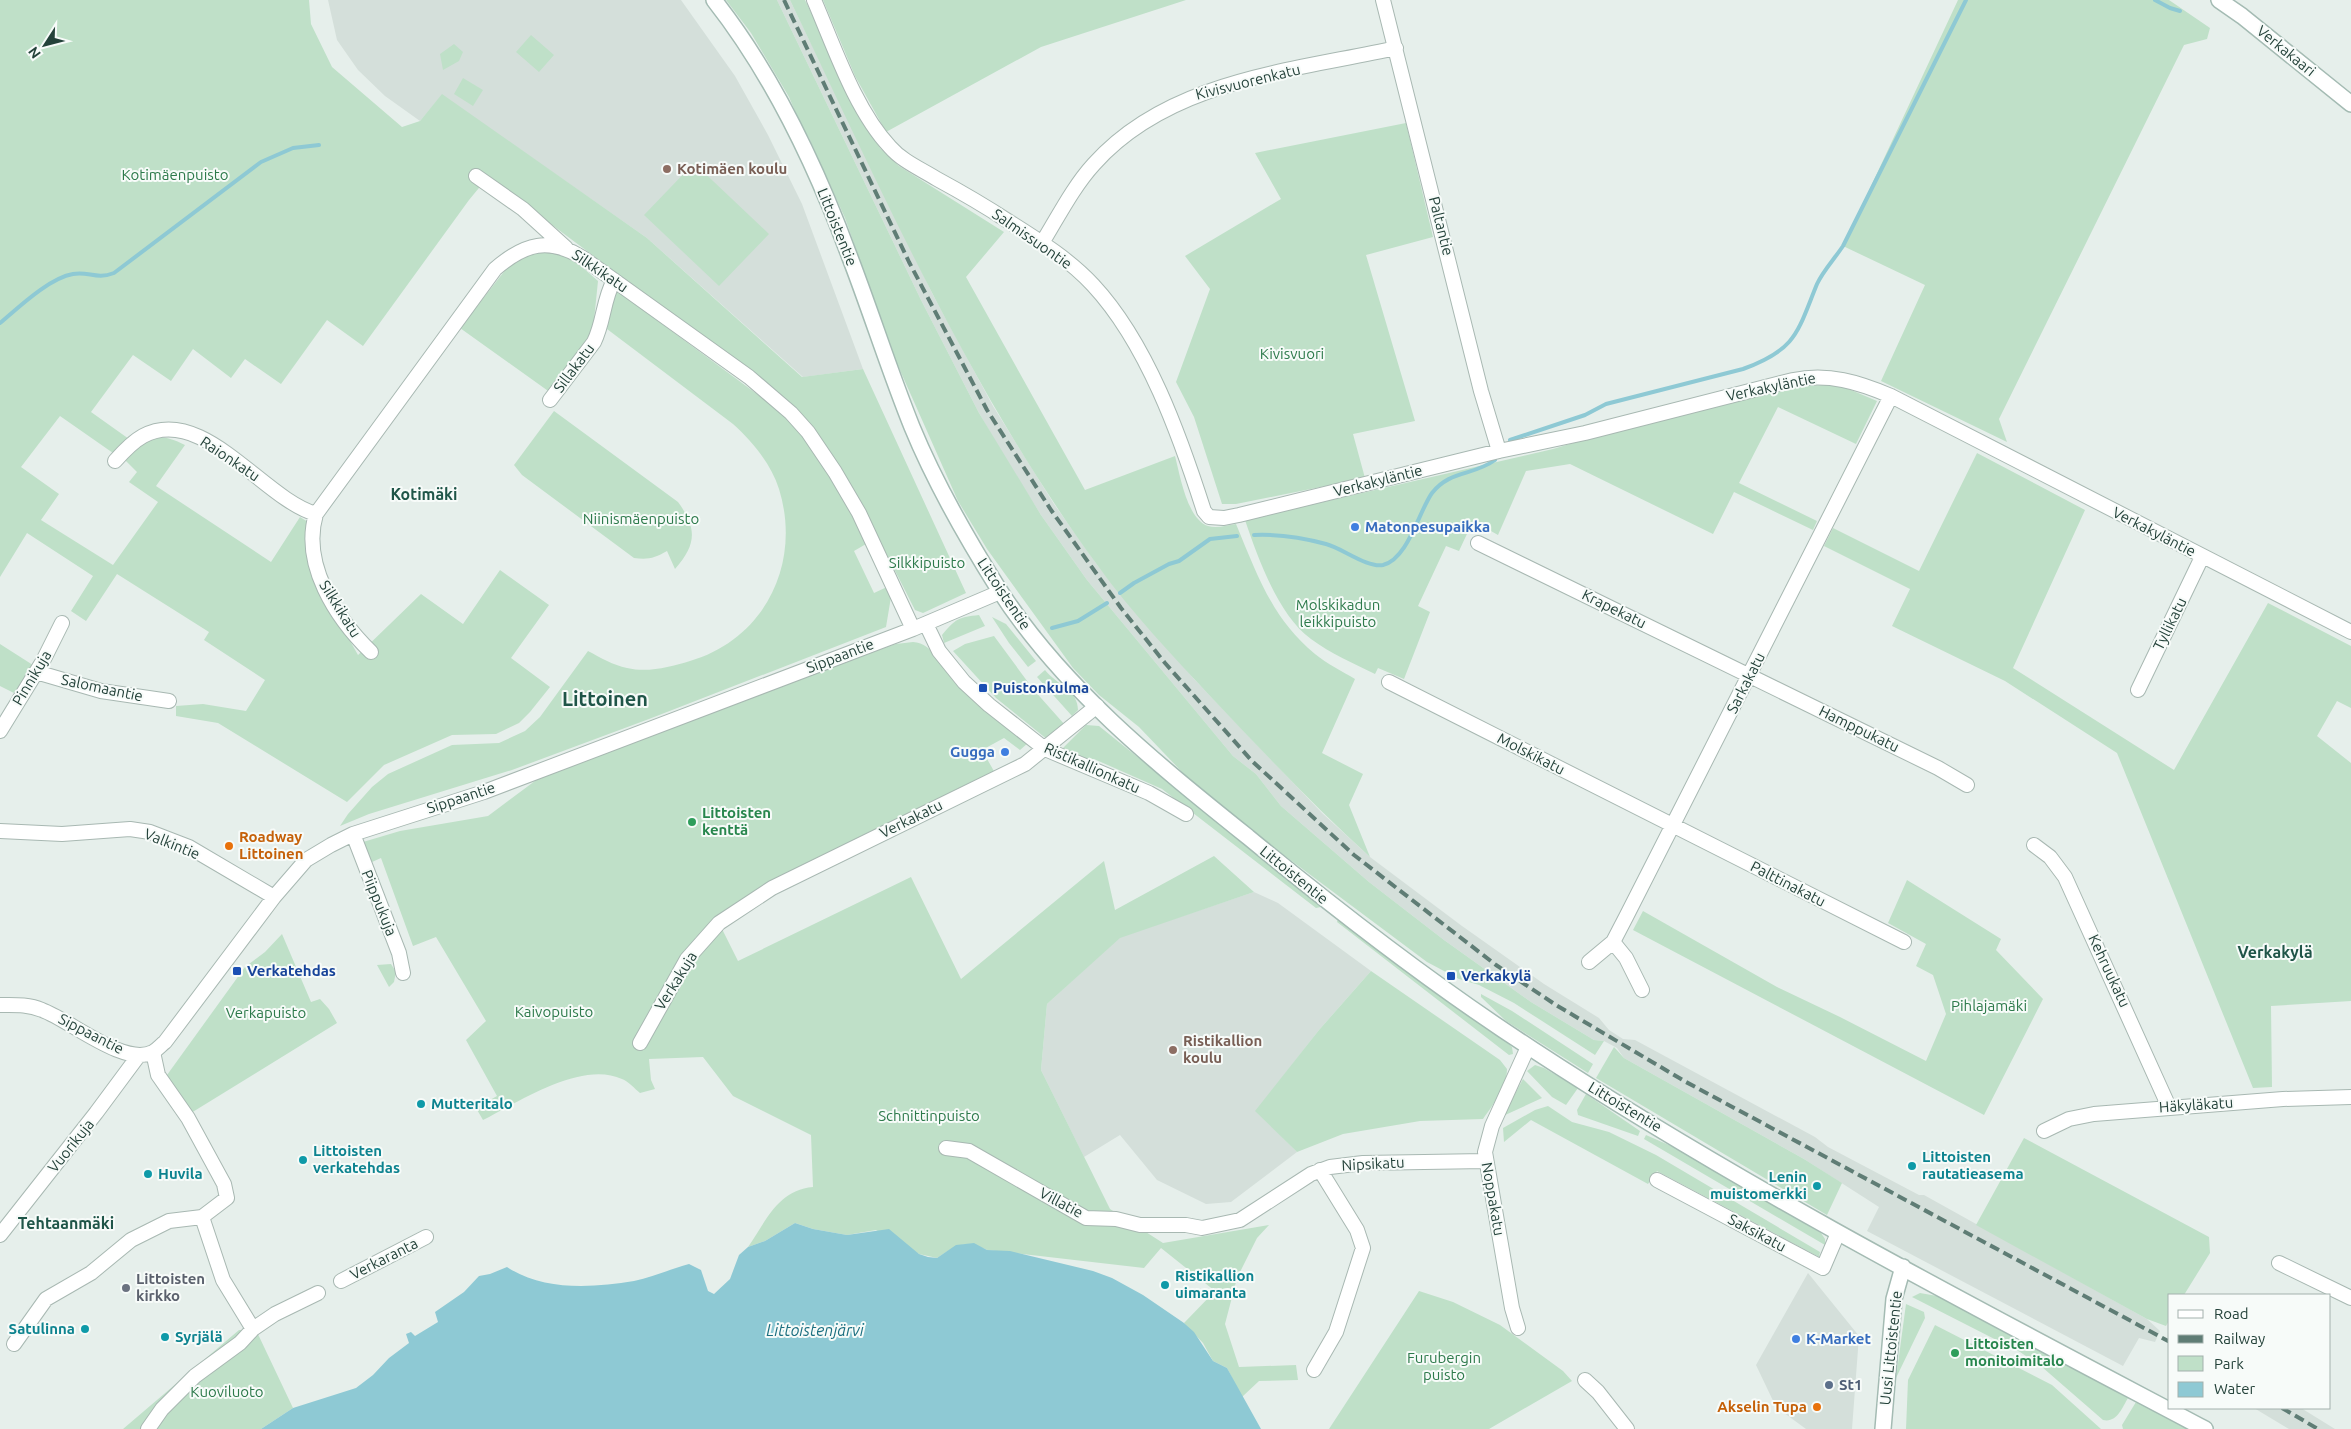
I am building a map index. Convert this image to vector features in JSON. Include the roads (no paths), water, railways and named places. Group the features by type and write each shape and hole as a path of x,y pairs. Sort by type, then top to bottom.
{"street":[{"name":"Littoistentie","path":"714,0 759,67 805,153 848,252 914,433 952,508 1000,592 1054,661 1097,706 1170,774 1332,906 1528,1047 1838,1233 2205,1429"},
{"name":"Salmissuontie","path":"814,0 858,99 876,130 891,149 913,165 988,208 1042,243 1092,284 1117,315 1130,334 1171,419 1207,515"},
{"name":"Paltantie","path":"1383,0 1482,391 1499,451"},
{"name":"Verkakaari","path":"2219,0 2242,16 2351,104"},
{"name":"Kivisvuorenkatu","path":"1042,243 1093,165 1128,134 1165,109 1192,96 1233,83 1396,48"},
{"path":"476,176 522,209 566,248"},
{"name":"Silkkikatu","path":"371,652 354,634 338,610 317,570 311,534 316,514 495,269 511,256 531,247 548,244 566,248 614,280 749,377 791,413 808,432 836,472 920,627"},
{"name":"Sillakatu","path":"550,400 594,342 599,332 604,301 614,280"},
{"name":"Verkakyläntie","path":"1207,515 1215,519 1224,518 1499,451 1585,433 1805,377 1820,376 1846,380 1891,396 2351,632"},
{"name":"Sarkakatu","path":"1589,962 1613,942 1891,396"},
{"name":"Raionkatu","path":"115,461 144,436 164,430 188,433 223,452 292,504 316,514"},
{"name":"Krapekatu","path":"1478,543 1749,676"},
{"name":"Tyllikatu","path":"2138,690 2202,557"},
{"name":"Sippaantie","path":"0,1005 18,1004 41,1009 120,1051 146,1054 165,1042 274,896 306,860 353,834 484,792 920,627 1000,592"},
{"name":"Pinnikuja","path":"0,731 36,672 62,623"},
{"name":"Ristikallionkatu","path":"920,627 964,682 989,706 1045,749 1149,794 1186,814"},
{"name":"Salomaantie","path":"36,672 101,690 169,701"},
{"name":"Hamppukatu","path":"1749,676 1938,768 1966,786"},
{"name":"Molskikatu","path":"1389,682 1673,826"},
{"name":"Verkakatu","path":"719,923 772,888 1025,764 1097,706"},
{"name":"Palttinakatu","path":"1673,826 1904,942"},
{"name":"Valkintie","path":"0,831 55,834 130,829 150,832 189,847 274,896"},
{"name":"Piippukuja","path":"353,834 399,953 403,973"},
{"name":"Kehruukatu","path":"2034,845 2050,858 2065,877 2148,1056 2169,1107"},
{"name":"Verkakuja","path":"640,1043 687,959 719,923"},
{"path":"1613,942 1626,958 1642,990"},
{"name":"Noppakatu","path":"1518,1328 1512,1308 1485,1161 1486,1143 1489,1134 1528,1047"},
{"path":"14,1344 27,1329 46,1299 91,1273 132,1240 169,1222 202,1217 227,1198 224,1184 188,1118 146,1054"},
{"name":"Vuorikuja","path":"0,1235 146,1054"},
{"name":"Häkyläkatu","path":"2044,1131 2057,1124 2081,1116 2169,1107 2283,1099 2351,1097"},
{"name":"Villatie","path":"946,1148 969,1151 1086,1218 1116,1219 1140,1225 1186,1225"},
{"name":"Nipsikatu","path":"1186,1225 1202,1228 1240,1220 1320,1170 1351,1164 1485,1161"},
{"path":"1314,1370 1336,1332 1361,1260 1363,1248 1357,1230 1320,1170"},
{"name":"Saksikatu","path":"1656,1180 1823,1268 1838,1233"},
{"path":"202,1217 223,1280 252,1329"},
{"name":"Verkaranta","path":"341,1281 426,1237"},
{"path":"2279,1263 2351,1298"},
{"name":"Uusi Littoistentie","path":"1883,1429 1894,1299 1903,1267"},
{"path":"148,1429 162,1410 194,1376 240,1343 252,1329 275,1314 318,1293"},
{"path":"1585,1380 1598,1392 1627,1429"}],"water":[{"name":"Littoistenjärvi","path":"795,1223 813,1229 847,1235 889,1229 919,1254 928,1257 937,1258 956,1245 974,1243 987,1250 1010,1251 1093,1271 1112,1278 1143,1295 1194,1332 1213,1361 1227,1368 1261,1429 261,1429 293,1408 356,1388 373,1375 389,1358 409,1343 406,1334 411,1332 415,1336 438,1322 435,1312 464,1292 479,1276 507,1267 521,1275 552,1284 585,1286 634,1281 689,1264 701,1270 708,1291 714,1294 730,1279 739,1255 748,1247 765,1241"}],"waterway":[{"path":"1510,440 1585,415 1606,404 1743,369 1761,362 1785,346 1799,327 1817,284 1843,246 1966,0"},
{"path":"2155,0 2180,11"},
{"path":"0,323 34,294 54,281 79,273 97,276 114,273 261,162 293,148 319,145"},
{"path":"1254,535 1300,538 1318,542 1332,546 1370,564 1383,565 1392,561 1399,554 1412,534 1427,501 1439,486 1446,480 1478,469 1495,460"},
{"path":"1120,593 1169,564 1179,561 1210,539 1237,536"},
{"path":"1052,628 1078,621 1107,603"}],"railway":[{"path":"784,0 909,262 987,410 1051,510 1121,608 1165,663 1252,761 1354,855 1496,965 1556,1005 1686,1082 2168,1341"},
{"path":"2284,1409 2318,1429"}],"place":[{"name":"Kotimäen koulu","path":"667,169"},
{"name":"Matonpesupaikka","path":"1355,527"},
{"name":"Puistonkulma","path":"983,688"},
{"name":"Gugga","path":"1005,752"},
{"name":"Littoisten kenttä","path":"692,822"},
{"name":"Roadway Littoinen","path":"229,846"},
{"name":"Verkatehdas","path":"237,971"},
{"name":"Verkakylä","path":"1451,976"},
{"name":"Ristikallion koulu","path":"1173,1050"},
{"name":"Mutteritalo","path":"421,1104"},
{"name":"Littoisten verkatehdas","path":"303,1160"},
{"name":"Littoisten rautatieasema","path":"1912,1166"},
{"name":"Huvila","path":"148,1174"},
{"name":"Lenin muistomerkki","path":"1817,1186"},
{"name":"Ristikallion uimaranta","path":"1165,1285"},
{"name":"Littoisten kirkko","path":"126,1288"},
{"name":"Satulinna","path":"85,1329"},
{"name":"Syrjälä","path":"165,1337"},
{"name":"K-Market","path":"1796,1339"},
{"name":"Littoisten monitoimitalo","path":"1955,1353"},
{"name":"St1","path":"1829,1385"},
{"name":"Akselin Tupa","path":"1817,1407"}],"district":[{"name":"Kotimäki","path":"424,494"},
{"name":"Littoinen","path":"605,699"},
{"name":"Verkakylä","path":"2275,952"},
{"name":"Tehtaanmäki","path":"66,1223"}],"park label":[{"name":"Kotimäenpuisto","path":"175,175"},
{"name":"Kivisvuori","path":"1292,354"},
{"name":"Niinismäenpuisto","path":"641,519"},
{"name":"Silkkipuisto","path":"927,563"},
{"name":"Molskikadun leikkipuisto","path":"1338,614"},
{"name":"Pihlajamäki","path":"1989,1006"},
{"name":"Kaivopuisto","path":"554,1012"},
{"name":"Verkapuisto","path":"266,1013"},
{"name":"Schnittinpuisto","path":"929,1116"},
{"name":"Furubergin puisto","path":"1444,1366"},
{"name":"Kuoviluoto","path":"227,1392"}]}
